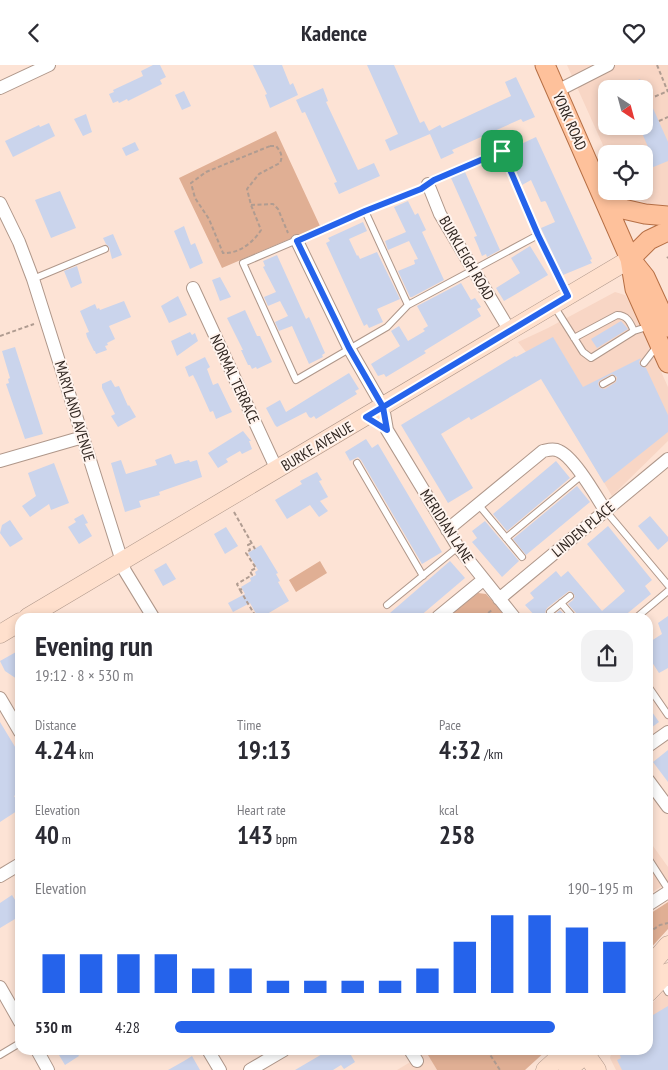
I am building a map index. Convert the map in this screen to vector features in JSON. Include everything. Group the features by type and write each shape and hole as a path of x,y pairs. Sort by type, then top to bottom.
{"main road":[{"name":"YORK ROAD","path":"545,65 598,186"},
{"name":"YORK ROAD","path":"604,200 630,259 635,289 668,363"},
{"path":"610,200 623,209 645,214 668,216"},
{"name":"BURKE AVENUE","path":"630,259 649,240 668,231"},
{"name":"BURKE AVENUE","path":"630,259 668,253"}],"street":[{"path":"0,88 49,65"},
{"path":"557,91 608,65"},
{"name":"BURKLEIGH ROAD","path":"428,184 440,213 510,331"},
{"name":"MARYLAND AVENUE","path":"2,211 19,242 33,279 125,571 151,613"},
{"path":"297,241 349,348 383,407"},
{"name":"BURKE AVENUE","path":"35,613 630,259"},
{"name":"NORMAL TERRACE","path":"194,288 277,470"},
{"name":"MERIDIAN LANE","path":"383,407 387,430 447,530 497,603 509,613"},
{"name":"MERIDIAN LANE","path":"366,417 387,430"},
{"path":"0,461 83,437"},
{"path":"447,530 543,451 548,450 558,450 564,454 582,475 605,510"},
{"name":"LINDEN PLACE","path":"497,603 605,510 668,459"},
{"path":"443,613 483,580"},
{"path":"0,634 15,625"},
{"path":"0,698 15,724"},
{"path":"653,743 667,734"},
{"path":"653,787 668,807"},
{"path":"0,877 15,868"},
{"path":"653,902 668,891"},
{"path":"653,962 668,945"},
{"path":"653,990 666,981"},
{"path":"0,987 15,1013"},
{"path":"40,1055 48,1070"},
{"path":"211,1055 220,1070"},
{"path":"250,1070 276,1055"},
{"path":"413,1055 417,1061"},
{"path":"545,1070 562,1055"},
{"path":"568,1070 582,1055"},
{"path":"588,1055 597,1070"}],"lane":[{"path":"538,235 408,305 387,327 296,380 243,263 421,189 428,184 502,151 538,235 574,338 583,352 591,358 653,331"},
{"path":"365,211 408,305"},
{"path":"33,279 105,249"},
{"path":"574,338 617,315 623,315 653,331"},
{"path":"644,363 653,331"},
{"path":"603,384 612,379"},
{"path":"357,463 423,576"},
{"path":"506,538 582,475"},
{"path":"478,505 522,557"},
{"path":"605,510 668,585"},
{"path":"387,605 458,547"},
{"path":"642,613 668,591"},
{"path":"550,612 570,596"},
{"path":"561,603 570,613"},
{"path":"653,692 668,715"},
{"path":"653,866 668,891"},
{"path":"653,971 666,981"},
{"path":"0,1055 15,1046"}],"path":[{"path":"653,97 668,91 657,65"},
{"path":"659,121 668,117"},
{"path":"276,146 281,151 282,158 280,163 259,174 250,184 247,189 250,205 261,230 251,242 242,248 230,253 223,253 209,219 195,198 191,183 206,172 261,149 276,146"},
{"path":"250,205 273,204 278,209 290,237 297,241"},
{"path":"0,336 46,320"},
{"path":"231,507 255,549"},
{"path":"252,543 248,545 250,551 246,553 256,568 250,571 252,575 237,584 254,613"},
{"path":"487,613 497,603"},
{"path":"653,930 668,923"},
{"path":"490,1055 500,1070"}],"shaded area":[{"path":"567,65 668,65 668,207 652,206 640,200 653,200 653,145 603,145 598,135 653,135 653,80 598,80 598,134"},
{"path":"276,131 320,226 222,268 179,178"},
{"path":"615,292 625,295 630,303 668,387 668,441 612,496 526,352 518,342"},
{"path":"320,561 327,573 296,592 289,580"},
{"path":"478,593 486,594 503,613 453,613"},
{"path":"653,846 668,867 668,882 653,892"},
{"path":"668,902 668,929 653,946 653,912"},
{"path":"668,986 668,1070 616,1070 610,1058 611,1055 653,1055 653,1002"},
{"path":"422,1055 429,1055 437,1070 397,1070"},
{"path":"428,1055 542,1055 525,1070 437,1070"}],"building":[{"path":"153,65 160,65 166,77 160,80 162,84 128,101 127,99 119,103 118,101 113,103 109,94 114,92 113,90 143,76 141,71"},
{"path":"253,65 282,65 290,85 293,83 298,95 270,108 265,95 267,94"},
{"path":"367,65 394,65 420,123 424,121 429,131 440,125 442,128 511,96 505,82 516,77 535,117 523,122 521,119 452,150 454,153 441,159 430,134 390,151 385,140 398,134"},
{"path":"323,88 328,101 326,102 358,170 374,163 380,176 339,194 334,183 337,182 305,112 302,113 296,100"},
{"path":"184,91 191,106 182,110 175,95"},
{"path":"653,108 668,142 668,161 653,167 653,145 647,145 643,135 653,135"},
{"path":"86,114 92,132 83,136 74,119"},
{"path":"49,123 55,136 13,157 5,141 39,125 40,127"},
{"path":"536,137 592,259 590,260 592,263 563,275 541,228 555,222 546,202 541,202 531,180 522,185 509,154 521,149 519,145"},
{"path":"135,142 139,150 126,156 122,148"},
{"path":"465,172 500,250 487,257 486,254 482,256 474,237 477,236 451,178"},
{"path":"60,191 76,228 51,238 35,200"},
{"path":"408,201 415,215 418,213 426,230 422,232 444,280 412,297 410,297 398,271 415,264 414,260 418,259 409,241 388,250 385,241 406,232 394,207"},
{"path":"363,222 367,231 349,239 357,256 360,259 377,252 400,299 377,309 383,322 369,328 367,324 364,326 326,243 330,241 328,238"},
{"path":"184,226 191,245 195,243 203,263 190,269 174,231"},
{"path":"113,234 122,255 112,259 109,247 103,238"},
{"path":"530,246 548,275 504,301 496,288 520,273 511,258"},
{"path":"277,255 306,319 309,317 325,353 322,355 323,357 309,364 292,326 279,331 275,322 288,316 280,301 268,306 264,297 276,292 263,267 265,266 263,261"},
{"path":"77,266 82,283 71,288 64,271"},
{"path":"220,277 231,297 220,301 212,280"},
{"path":"461,283 471,300 475,298 481,307 477,309 481,316 386,377 384,374 378,376 371,364 400,346 391,331 399,326 408,341 425,331 423,329 428,326 417,306"},
{"path":"178,296 187,315 169,323 161,306"},
{"path":"124,301 131,317 109,326 115,339 107,343 108,345 105,346 107,350 96,354 87,337 86,333 89,332 80,311 95,304 97,309 99,308 100,310"},
{"path":"245,310 272,362 257,369 256,367 252,369 248,365 241,350 243,350 227,318"},
{"path":"621,321 628,329 597,348 591,339"},
{"path":"190,332 192,335 195,333 198,341 177,356 171,341"},
{"path":"553,337 583,387 641,358 640,365 646,368 668,415 668,432 604,483 541,379 471,420 469,417 441,434 473,488 448,503 401,425","holes":["612,374 617,377 616,382 605,389 600,388 599,381"]},
{"path":"15,347 43,434 25,439 6,384 9,383 8,379 10,378 2,351"},
{"path":"205,357 210,367 207,369 213,385 218,383 232,412 216,419 213,411 210,412 193,375 189,377 185,367"},
{"path":"349,373 359,389 355,391 357,394 316,419 314,416 309,417 306,412 277,427 275,425 266,408 280,400 286,412"},
{"path":"111,380 115,387 119,386 128,406 136,417 118,427 111,416 115,414 102,388 102,384"},
{"path":"243,431 251,441 249,441 252,449 242,454 240,451 226,459 228,462 218,468 208,453"},
{"path":"366,439 372,448 378,444 442,552 422,564 361,460 358,457 350,461 345,452"},
{"path":"171,454 175,464 197,460 202,477 159,492 160,495 139,501 141,507 125,512 111,463 121,460 126,474 157,465 155,460"},
{"path":"556,461 570,478 507,531 493,514"},
{"path":"54,463 69,503 51,510 49,504 30,517 22,506 36,496 28,473"},
{"path":"317,472 322,480 319,481 328,497 320,501 328,511 319,517 310,505 287,519 275,500 302,484 300,481"},
{"path":"577,486 590,502 526,555 513,539"},
{"path":"83,514 88,523 85,524 92,536 79,544 68,527 76,522 74,519"},
{"path":"650,516 668,537 668,541 658,550 638,526"},
{"path":"10,520 23,539 10,547 0,533 2,525"},
{"path":"485,521 519,561 502,577 472,542 477,538 472,531"},
{"path":"608,526 652,580 645,586 651,594 628,613 576,613 568,604 575,596 569,591 547,608 545,612 532,613 525,605 534,598 530,593 556,571 561,577 568,571 602,611 625,591 587,544"},
{"path":"226,527 238,546 225,554 214,534"},
{"path":"261,545 278,573 276,574 280,581 278,582 289,601 269,613 256,613 250,603 233,612 228,603 245,594 241,587 251,581 250,578 256,575 255,572 258,570 248,553"},
{"path":"450,561 465,578 424,613 390,613"},
{"path":"166,563 176,579 163,586 154,570"},
{"path":"668,616 668,668 659,673 653,664 653,640 662,634 658,623"},
{"path":"15,653 15,678 5,671 0,661"},
{"path":"653,713 659,722 653,726"},
{"path":"0,722 15,747 15,812 0,822"},
{"path":"668,750 668,782 653,762"},
{"path":"12,895 15,900 15,919 0,928 0,903"},
{"path":"668,1006 668,1070 622,1070 617,1060 621,1058 620,1055 653,1055 653,1015"},
{"path":"59,1055 78,1055 79,1056 65,1065"},
{"path":"320,1055 351,1055 355,1062 344,1069 341,1065 333,1070 295,1070"},
{"path":"192,1056 200,1070 168,1070 184,1061"}],"route":[{"path":"502,151 434,180 421,189 297,241 349,348 383,407 387,430 366,417 383,407 510,331 568,296 538,235 502,151"}]}
